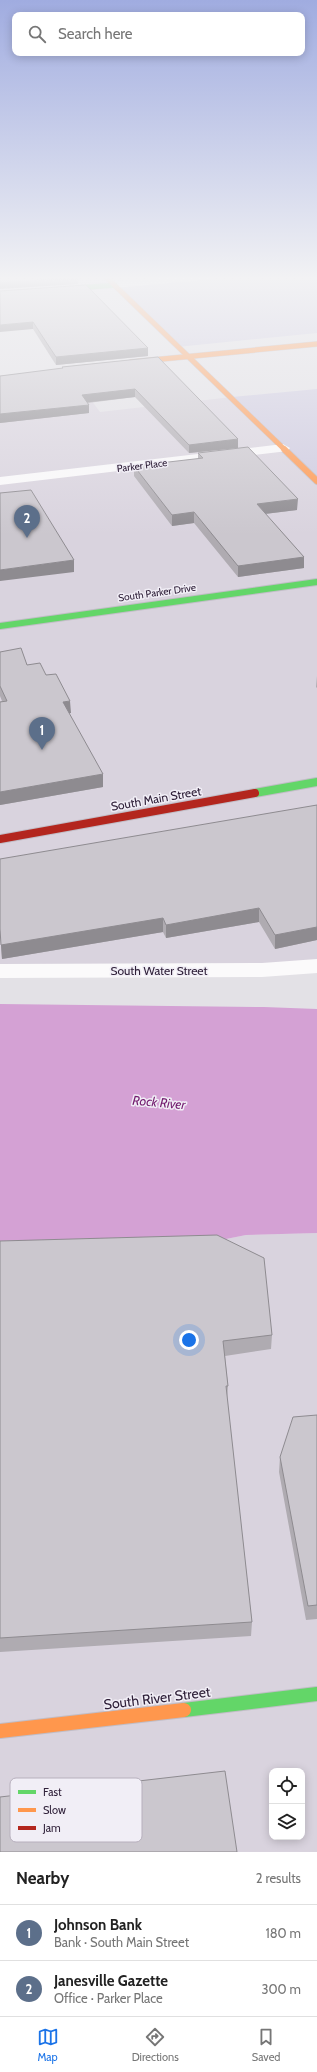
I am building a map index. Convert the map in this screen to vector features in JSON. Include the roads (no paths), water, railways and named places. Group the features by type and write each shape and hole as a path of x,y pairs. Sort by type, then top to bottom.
{"main road":[{"path":"120,363 126,362"},
{"path":"195,362 317,480"},
{"name":"South Parker Drive","path":"0,626 317,582"},
{"name":"South Main Street","path":"0,839 317,782"},
{"name":"South River Street","path":"0,1731 317,1694"}],"street":[{"name":"Parker Place","path":"0,481 284,448"},
{"name":"South Water Street","path":"0,971 262,970 317,966"}],"water":[{"name":"Rock River","path":"0,1004 317,1009 317,1233 246,1235 221,1240 0,1246"}],"place":[{"name":"Janesville Gazette","path":"27,538"},
{"name":"Johnson Bank","path":"42,750"}]}
